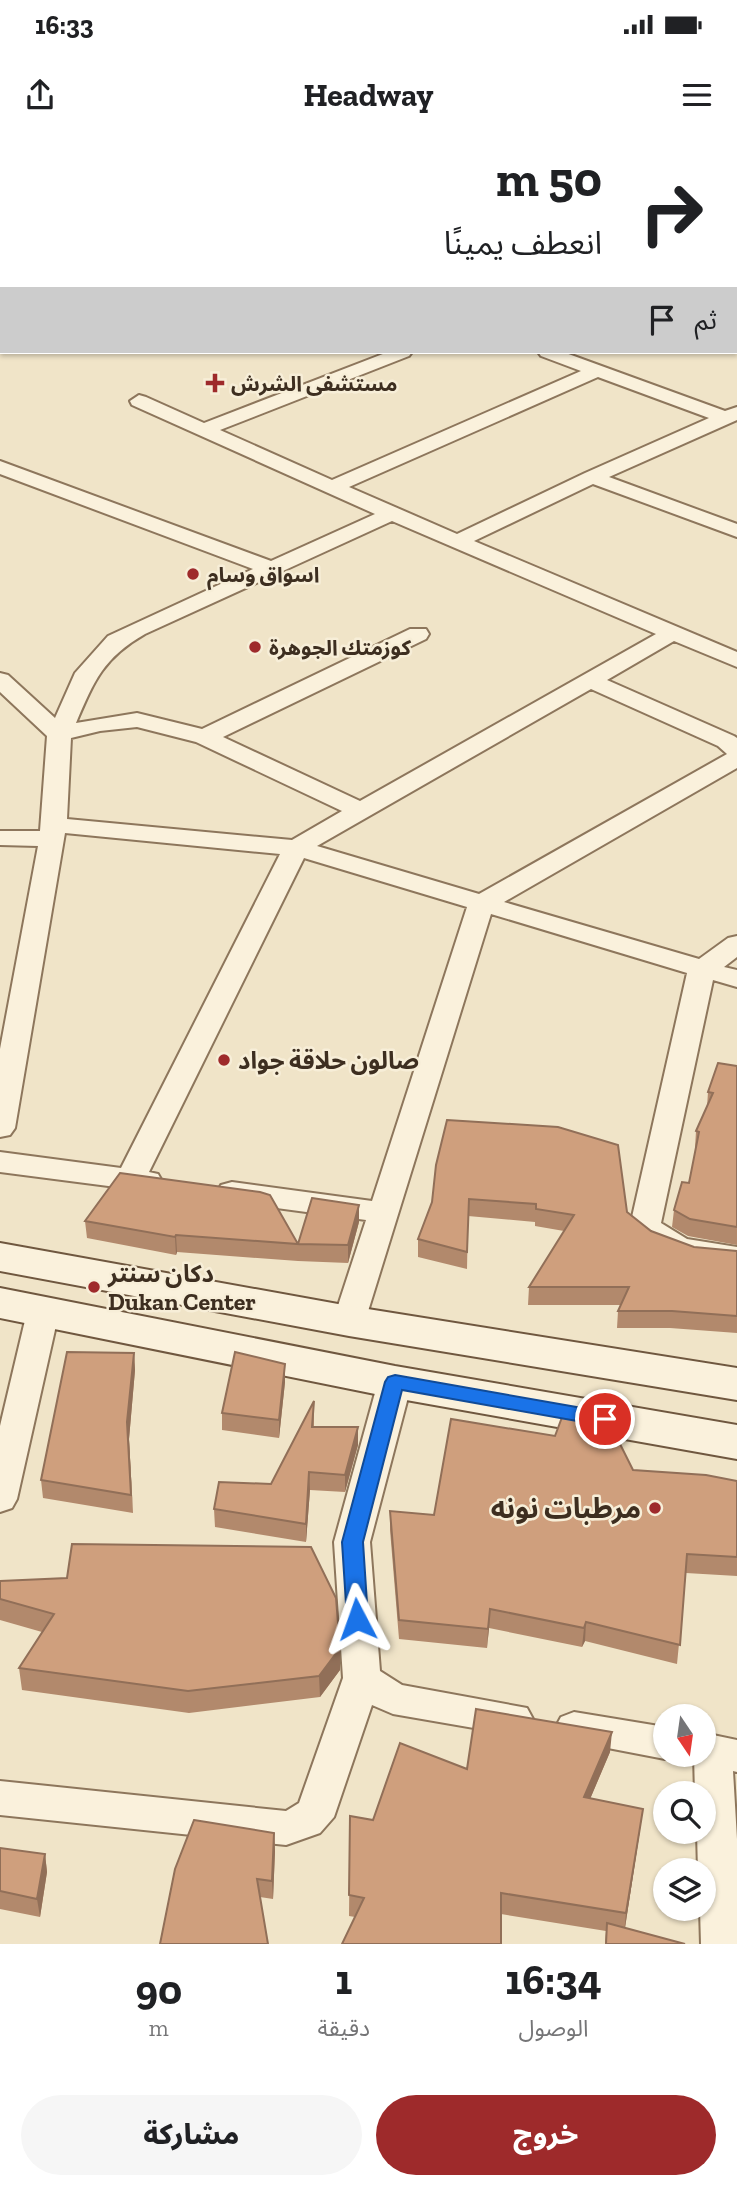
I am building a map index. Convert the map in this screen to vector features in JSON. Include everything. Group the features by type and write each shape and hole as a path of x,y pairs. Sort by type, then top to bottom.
{"street":[{"path":"205,429 398,354"},
{"path":"552,354 731,416"},
{"path":"333,487 596,371"},
{"path":"139,401 392,514 737,660"},
{"path":"457,542 592,477 731,416"},
{"path":"0,467 270,568"},
{"path":"592,477 733,526"},
{"path":"0,1128 10,1014 53,832 59,734 86,673 116,641 392,514"},
{"path":"204,737 418,634"},
{"path":"130,1179 296,848 671,634"},
{"path":"0,680 59,734"},
{"path":"589,680 726,741 737,750"},
{"path":"59,734 100,724 137,720 204,737 361,811"},
{"path":"349,1321 481,904 737,758"},
{"path":"0,838 53,832 296,848 701,971 737,979"},
{"path":"737,944 701,971 645,1226 658,1239 673,1248 737,1257"},
{"path":"0,1162 170,1184"},
{"path":"209,1189 382,1212"},
{"path":"0,1257 349,1321 737,1384"},
{"path":"0,1303 395,1382 737,1442"},
{"path":"252,1353 270,1306"},
{"path":"0,1499 43,1312"},
{"path":"0,1798 286,1828 299,1826 313,1818 320,1805 362,1678 352,1542 395,1382"},
{"path":"362,1678 393,1699 653,1741"},
{"path":"718,1752 722,1944"}],"building":[{"path":"718,1063 737,1066 737,1227 690,1219 674,1210 682,1182 689,1183 699,1132 696,1131 713,1093 708,1092"},
{"path":"447,1120 558,1127 618,1145 627,1212 651,1231 694,1247 737,1251 737,1316 672,1311 618,1311 629,1287 529,1287 574,1215 536,1209 536,1204 469,1199 467,1252 418,1239 432,1202 436,1165"},
{"path":"120,1173 270,1195 298,1244 175,1237 85,1221"},
{"path":"312,1198 359,1205 348,1245 298,1244"},
{"path":"67,1352 134,1353 127,1422 131,1495 41,1480"},
{"path":"235,1352 285,1364 279,1420 222,1413"},
{"path":"314,1401 312,1427 358,1427 345,1475 309,1472 306,1524 214,1509 219,1482 271,1484"},
{"path":"564,1412 608,1420 633,1470 706,1475 737,1481 737,1557 687,1554 680,1645 586,1622 584,1628 490,1609 488,1629 399,1620 390,1511 434,1515 451,1419 555,1436"},
{"path":"72,1544 311,1547 336,1598 340,1648 319,1676 188,1691 19,1668 54,1614 0,1599 0,1581 67,1578"},
{"path":"476,1709 612,1732 584,1797 643,1809 626,1913 501,1893 501,1944 342,1944 364,1898 349,1895 350,1816 373,1820 400,1743 467,1769"},
{"path":"194,1820 274,1833 272,1881 257,1879 268,1944 160,1944 175,1869"},
{"path":"0,1848 45,1854 37,1899 0,1891"},
{"path":"607,1923 685,1944 606,1944"}],"place":[{"name":"مستشفى الشرش","path":"215,383"},
{"name":"اسواق وسام","path":"193,574"},
{"name":"كوزمتك الجوهرة","path":"255,647"},
{"name":"صالون حلاقة جواد","path":"224,1060"},
{"name":"دكان سنتر Dukan Center","path":"94,1287"},
{"name":"مرطبات نونه","path":"655,1508"}],"route":[{"path":"357,1619 352,1542 395,1382 605,1419"}]}
